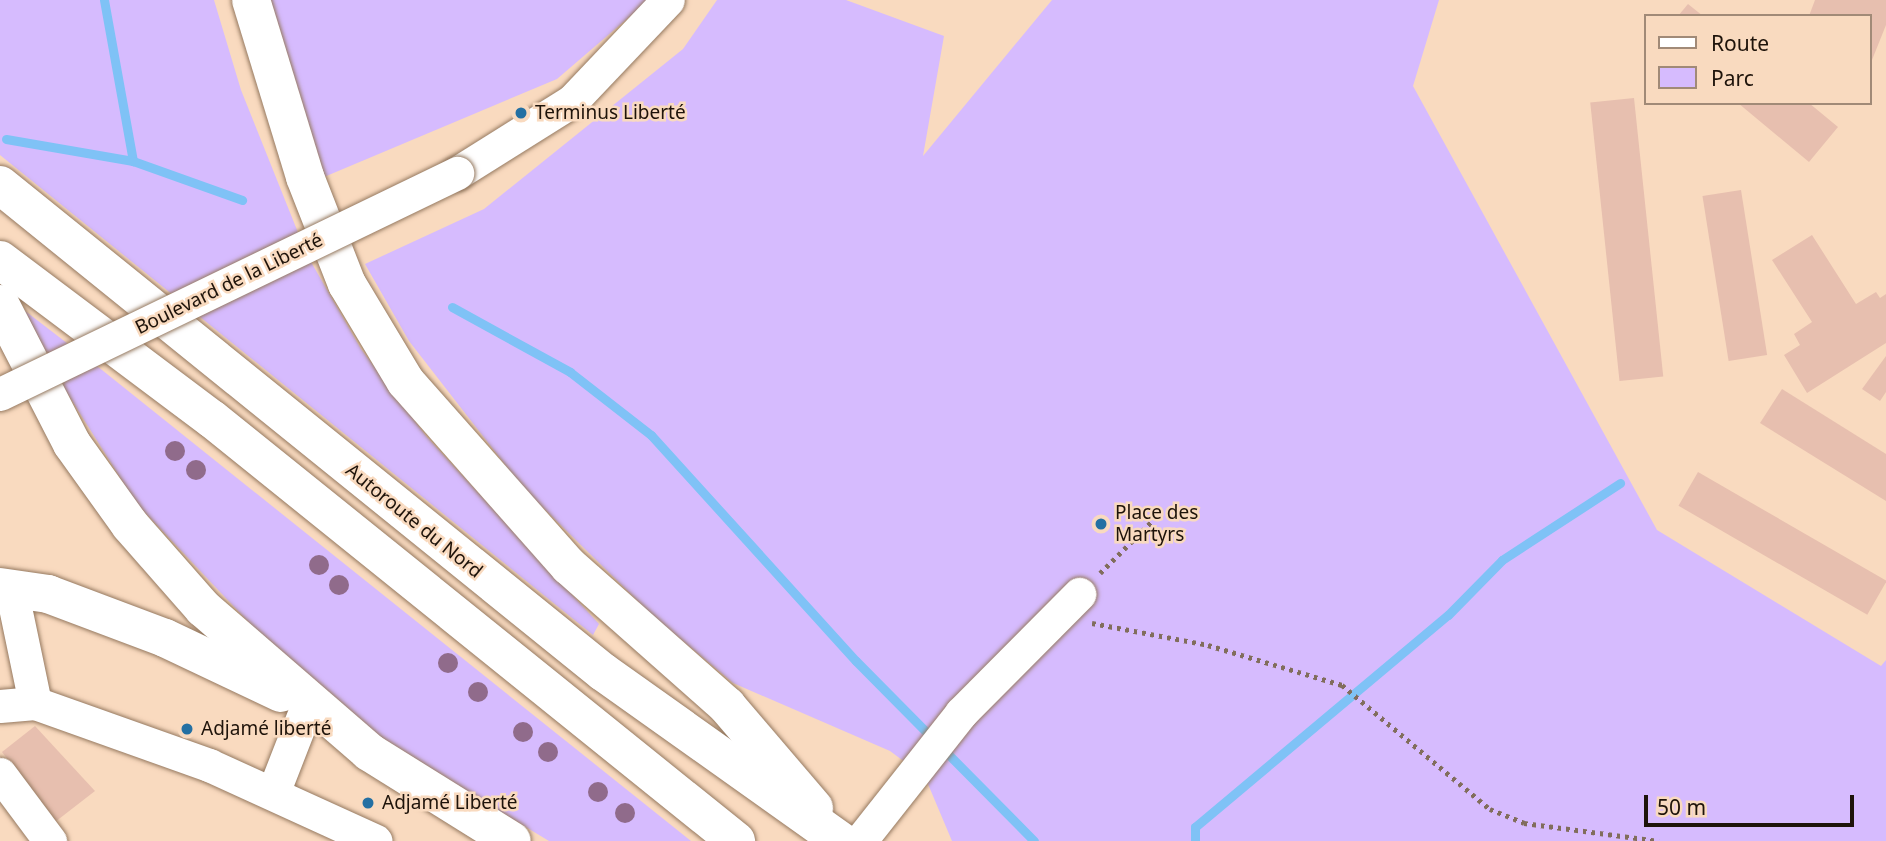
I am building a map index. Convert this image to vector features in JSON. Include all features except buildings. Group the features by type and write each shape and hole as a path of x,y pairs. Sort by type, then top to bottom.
{"highway":[{"path":"251,0 301,164 343,272 406,383 569,566 746,726 846,840"},
{"name":"Autoroute du Nord","path":"0,184 603,672 846,840"},
{"path":"0,260 212,419 736,841"},
{"path":"0,304 17,346 72,443 130,525 203,608 308,704 369,752 512,841"},
{"path":"5,587 48,594 165,638 308,704"}],"street":[{"name":"Boulevard de la Liberté","path":"0,394 457,173 572,101 668,0"},
{"path":"5,587 35,702"},
{"path":"846,840 961,713 1068,605"},
{"path":"0,706 35,702 272,793 376,841"},
{"path":"272,793 308,704"},
{"path":"0,774 50,841"}],"path":[{"path":"1153,520 1068,605 1342,685 1362,699 1490,809 1524,823 1659,841"}],"green space":[{"path":"0,0 214,0 241,90 307,255 361,349 426,436 599,624 593,635 0,155"},
{"path":"263,0 649,0 557,79 324,177"},
{"path":"717,0 846,0 944,36 923,156 1052,0 1439,0 1413,86 1657,530 1881,666 1886,660 1886,841 952,841 925,777 890,751 733,683 652,615 524,489 409,341 365,264 484,209 683,49"},
{"path":"7,297 691,841 549,841 396,749 290,666 136,503"}],"waterway":[{"path":"104,0 133,161"},
{"path":"6,139 133,161 242,200"},
{"path":"452,307 570,372 651,435 856,661 1034,841"},
{"path":"1195,841 1195,827 1448,615 1502,560 1620,483"}],"place":[{"name":"Terminus Liberté","path":"521,113"},
{"name":"Place des Martyrs","path":"1101,524"},
{"name":"Adjamé liberté","path":"187,729"},
{"name":"Adjamé Liberté","path":"368,803"}]}
